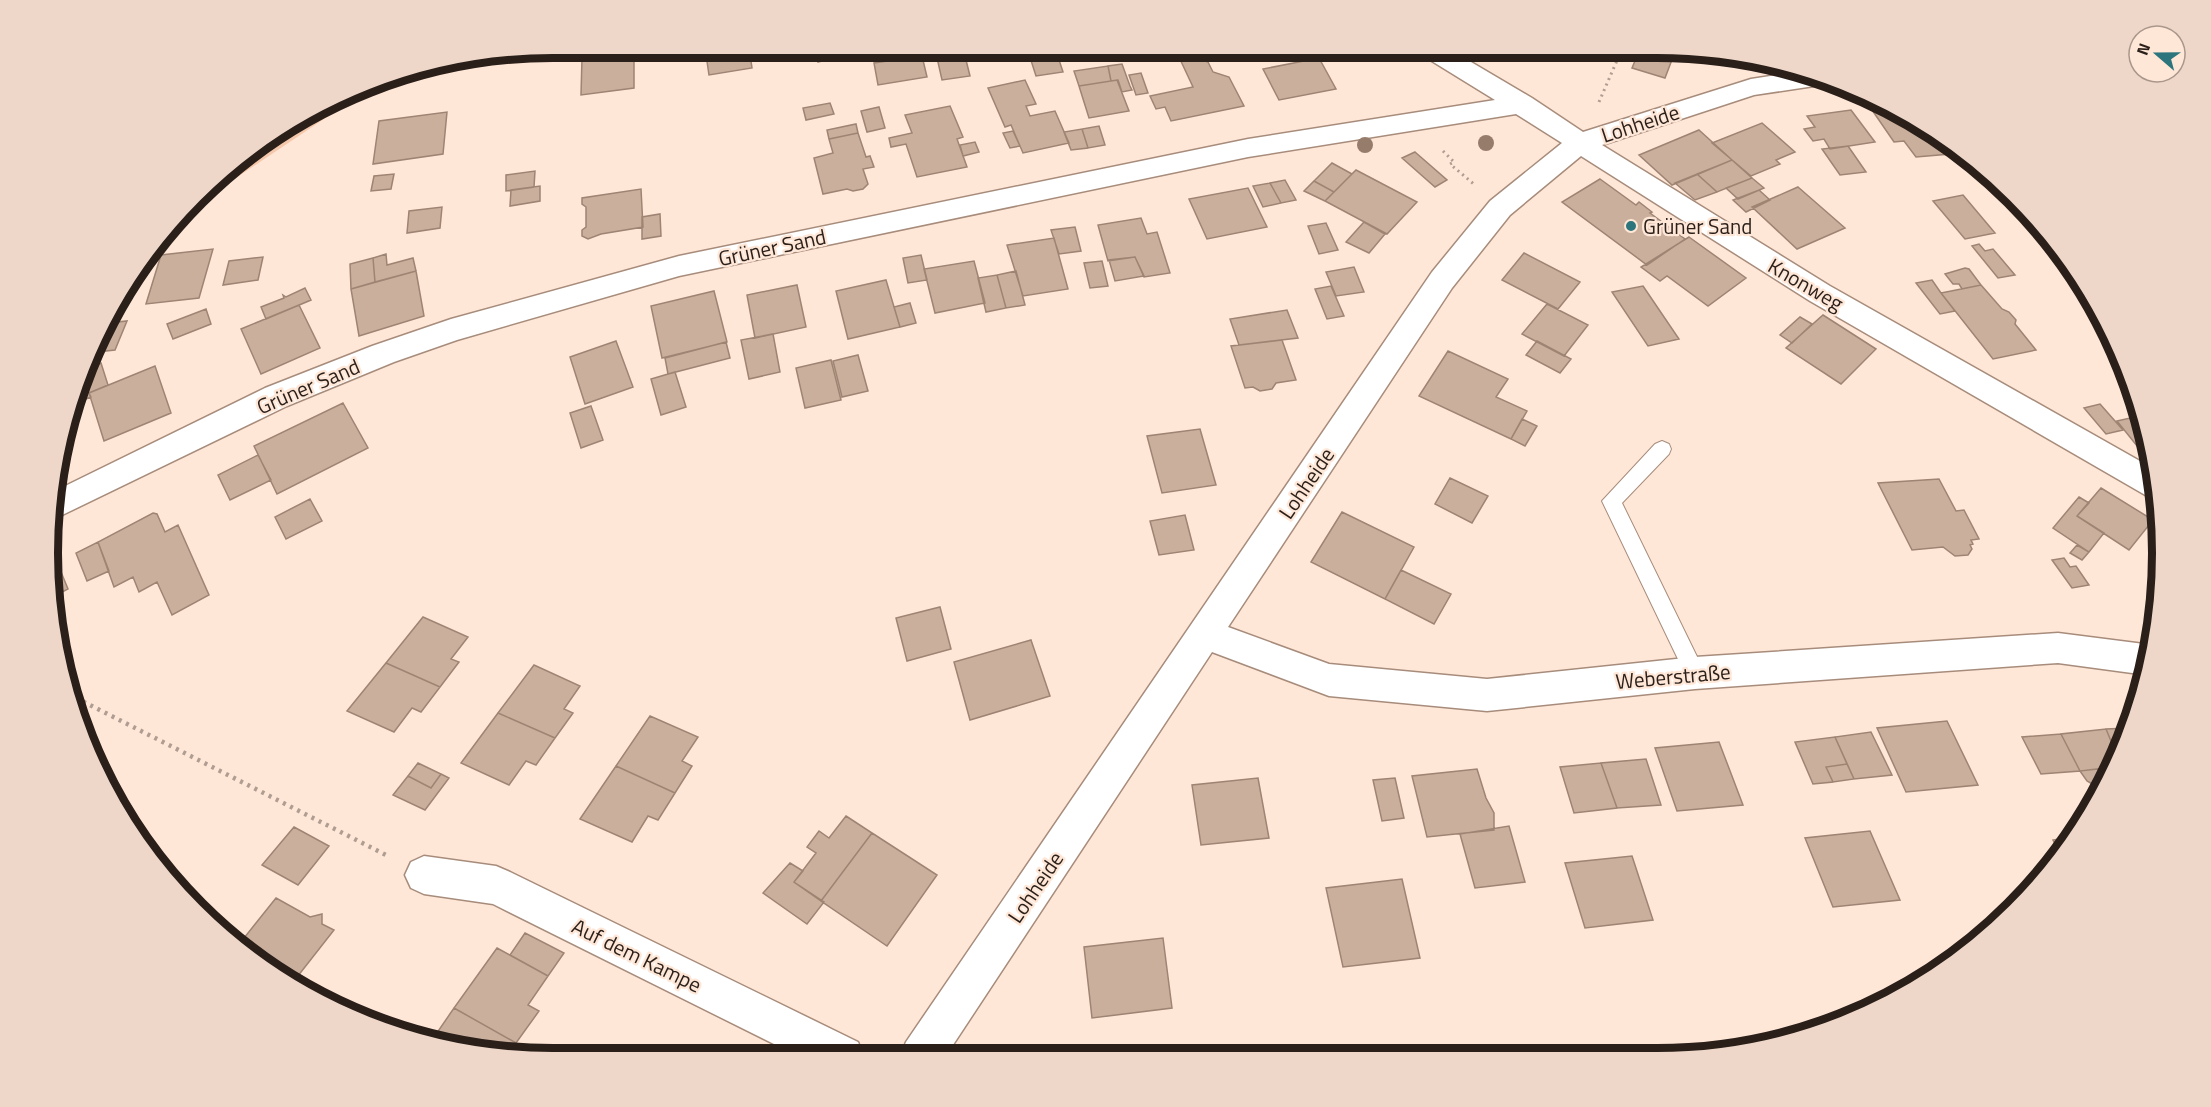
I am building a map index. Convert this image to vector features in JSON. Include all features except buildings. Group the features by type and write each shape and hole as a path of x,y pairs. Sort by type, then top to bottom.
{"street":[{"name":"Knonweg","path":"1446,58 1523,104 1579,143 1773,266 2147,480"},
{"name":"Lohheide","path":"927,1048 1442,280 1500,208 1579,143 1750,87 1801,80"},
{"name":"Grüner Sand","path":"62,502 276,397 383,354 451,330 667,269 1248,148 1422,122 1523,104"},
{"name":"Weberstraße","path":"1204,634 1329,680 1487,695 1695,674 2058,648 2141,659"},
{"name":"Auf dem Kampe","path":"424,875 496,885 825,1048"}],"lane":[{"path":"1662,449 1612,501 1695,674"}],"path":[{"path":"1579,143 1618,58"},
{"path":"1422,122 1454,162 1450,164 1500,208"},
{"path":"81,701 424,875"}],"shaded area":[{"path":"343,106 214,193 278,142"}],"place":[{"name":"Grüner Sand","path":"1631,226"}]}
